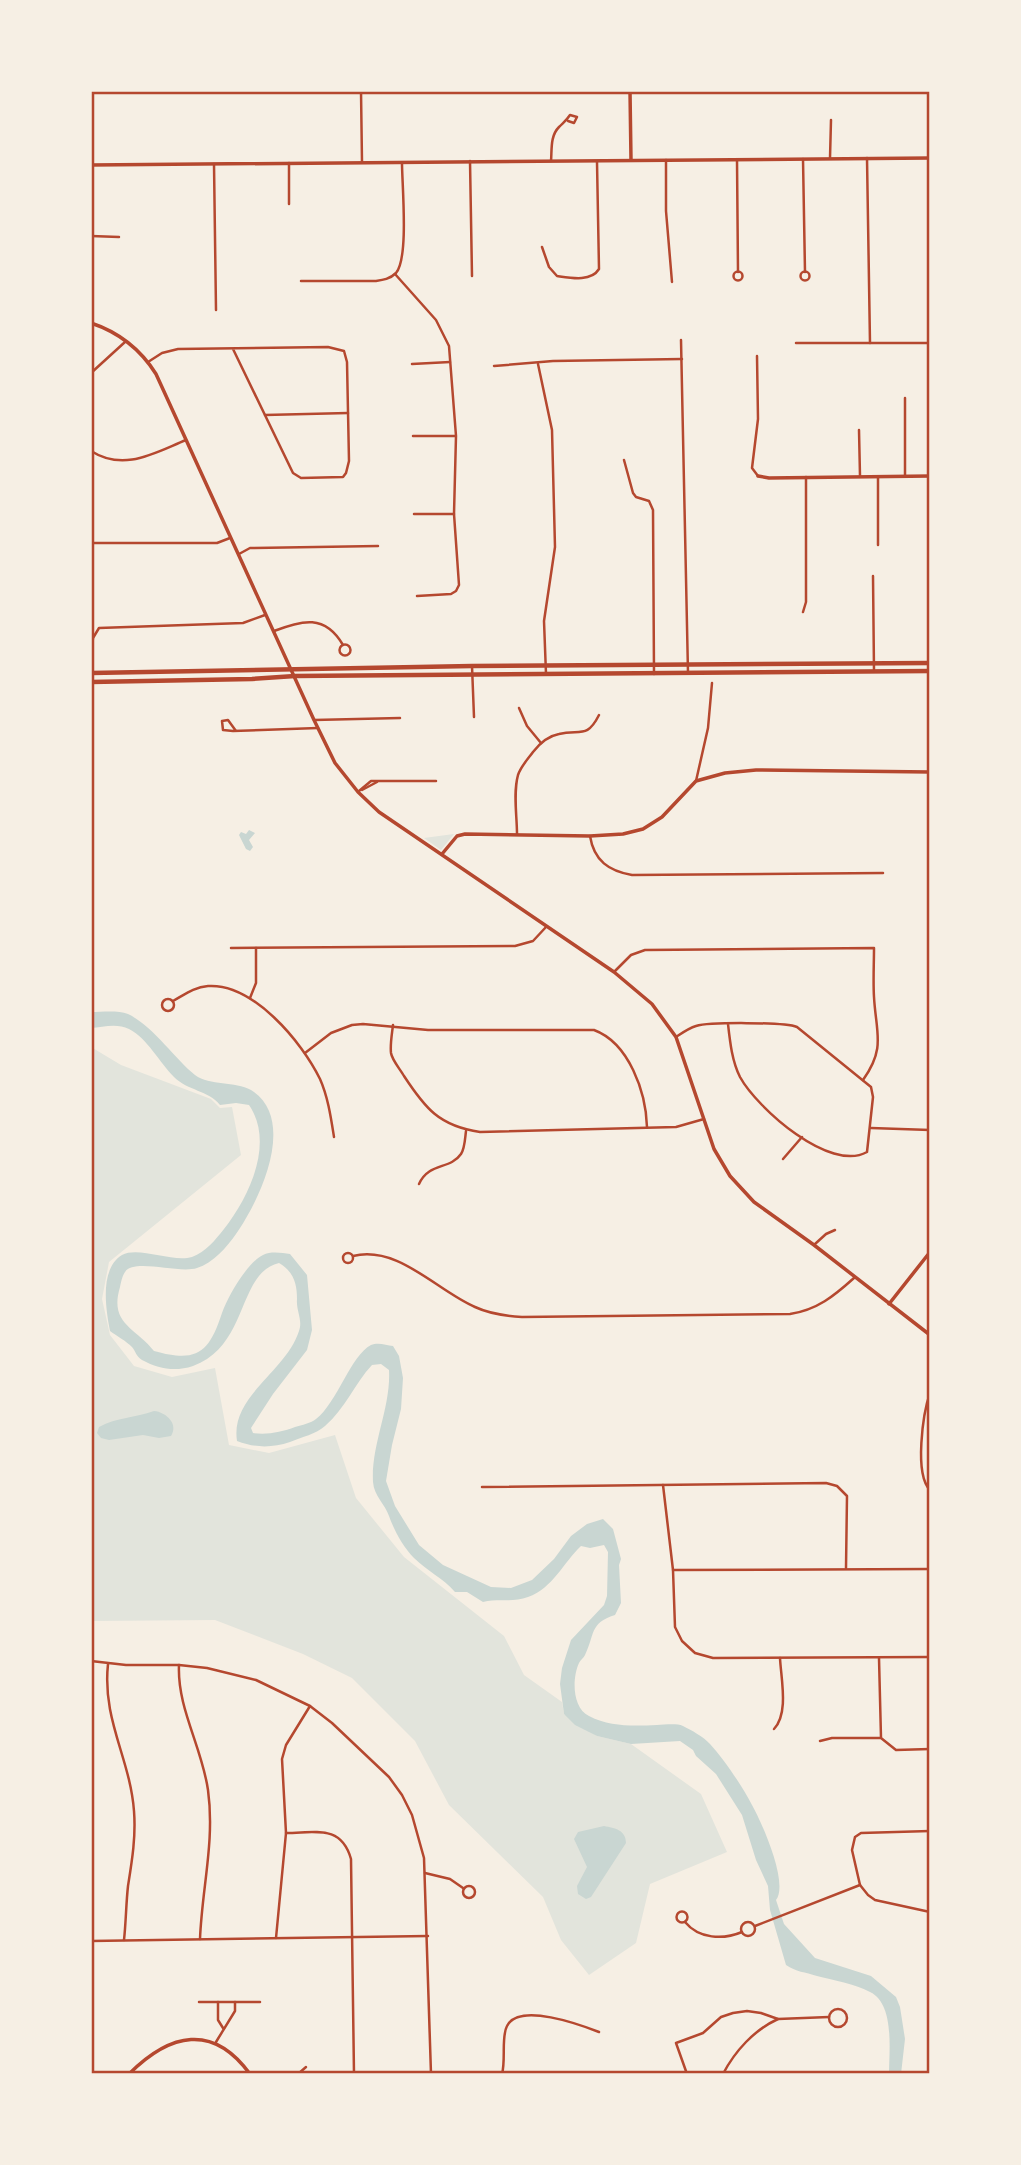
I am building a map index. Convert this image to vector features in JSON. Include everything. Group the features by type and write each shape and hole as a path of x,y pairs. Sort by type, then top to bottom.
{"main road":[{"path":"91,673 292,668 930,663"},
{"path":"764,664 764,673"},
{"path":"823,664 823,672"},
{"path":"598,665 598,674"},
{"path":"91,682 295,676 930,671"},
{"path":"119,681 120,672"},
{"path":"174,681 175,672"}],"street":[{"path":"361,91 362,162"},
{"path":"630,91 631,160"},
{"path":"830,158 831,120"},
{"path":"551,161 555,134 560,125 568,121"},
{"path":"867,158 870,343"},
{"path":"91,165 930,158"},
{"path":"737,159 738,272"},
{"path":"803,159 805,271"},
{"path":"542,247 549,267 557,276 589,277 597,273 597,160"},
{"path":"666,160 666,211 672,282"},
{"path":"470,161 472,276"},
{"path":"289,163 289,204"},
{"path":"301,281 376,281 395,274 403,255 402,163"},
{"path":"214,164 216,310"},
{"path":"91,236 119,237"},
{"path":"395,274 443,330 449,346 456,436 454,514 458,585 456,591 451,594 417,596"},
{"path":"91,323 126,341 148,362 314,720 335,763 358,792 379,812 614,972 652,1004 676,1037 714,1149 730,1176 754,1202 930,1335"},
{"path":"681,340 684,584 688,673"},
{"path":"91,373 126,341"},
{"path":"796,342 930,343"},
{"path":"148,362 170,350 328,347 344,351 348,362 346,473 338,478 296,477 233,349"},
{"path":"757,356 758,419 752,468 758,476 930,476"},
{"path":"494,366 553,361 682,359"},
{"path":"412,364 450,362"},
{"path":"538,364 552,430 555,547 544,621 546,674"},
{"path":"905,398 905,476"},
{"path":"265,415 348,413"},
{"path":"859,430 860,476"},
{"path":"413,436 456,436"},
{"path":"91,451 109,459 138,460 186,439"},
{"path":"624,460 633,493 636,497 649,501 653,510 654,674"},
{"path":"803,611 806,601 806,477"},
{"path":"878,477 878,545"},
{"path":"414,514 454,514"},
{"path":"91,543 217,543 231,538"},
{"path":"239,554 250,548 378,547"},
{"path":"873,576 874,671"},
{"path":"91,658 93,638 99,628 243,623 266,614"},
{"path":"274,631 301,622 318,623 333,631 343,645"},
{"path":"472,666 474,717"},
{"path":"442,854 457,836 465,834 622,834 643,829 662,817 696,780 708,727 712,683"},
{"path":"519,708 527,726 541,743"},
{"path":"517,836 518,776 541,743 559,734 587,732 599,715"},
{"path":"314,720 400,718"},
{"path":"236,731 318,728"},
{"path":"696,780 725,773 756,770 930,772"},
{"path":"358,792 371,781 436,780"},
{"path":"590,836 591,844 603,863 615,872 632,876 883,873"},
{"path":"231,948 515,946 533,941 546,927"},
{"path":"614,972 631,956 645,950 874,947 878,1054 863,1080"},
{"path":"250,998 256,984 256,948"},
{"path":"173,1001 192,990 206,986 238,991 250,998 279,1023 305,1053 320,1080 334,1137"},
{"path":"305,1053 331,1033 363,1024 428,1030 594,1030 611,1039 625,1057 641,1091 647,1127"},
{"path":"676,1037 694,1027 728,1024 791,1025 871,1087 871,1128 867,1152 855,1156 825,1152 802,1137 753,1096 740,1076 733,1056 728,1024"},
{"path":"393,1025 391,1056 416,1094 438,1118 467,1130 480,1132 676,1127 704,1119"},
{"path":"871,1128 930,1130"},
{"path":"419,1184 428,1171 455,1160 461,1154 467,1130"},
{"path":"783,1159 802,1137"},
{"path":"814,1245 835,1230"},
{"path":"889,1304 930,1252"},
{"path":"353,1256 363,1254 386,1257 474,1307 505,1316 522,1317 790,1314 821,1305 855,1278"},
{"path":"930,1393 922,1426 923,1471 930,1490"},
{"path":"482,1487 826,1483 837,1486 846,1496 848,1504 846,1569"},
{"path":"663,1485 674,1570 675,1627 687,1647 695,1653 713,1658 930,1657"},
{"path":"674,1570 930,1569"},
{"path":"774,1729 779,1723 782,1710 780,1658"},
{"path":"879,1658 881,1738"},
{"path":"91,1661 126,1665 180,1665 235,1673 256,1680 310,1706 389,1777 407,1805 419,1836 425,1873 431,2074"},
{"path":"108,1663 107,1696 110,1715 134,1811 134,1853 124,1940"},
{"path":"180,1665 181,1697 203,1764 211,1819 210,1856 201,1912 200,1939"},
{"path":"276,1938 286,1833 282,1759 290,1737 310,1706"},
{"path":"820,1741 832,1738 881,1738 896,1750 930,1749"},
{"path":"930,1831 867,1831 855,1837 852,1850 860,1885 874,1900 930,1912"},
{"path":"286,1833 326,1832 346,1844 351,1859 354,2074"},
{"path":"425,1873 439,1874 463,1888"},
{"path":"755,1926 860,1885"},
{"path":"685,1922 695,1931 708,1936 722,1937 742,1932"},
{"path":"742,1932 744,1923 751,1922 755,1926"},
{"path":"742,1932 747,1936 751,1935 755,1926"},
{"path":"91,1941 428,1936"},
{"path":"199,2002 260,2002"},
{"path":"218,2002 218,2020 223,2028"},
{"path":"216,2042 234,2011 235,2002"},
{"path":"840,2009 847,2017 845,2023 837,2026 832,2024 829,2017 834,2010 840,2009"},
{"path":"687,2074 676,2043 703,2033 721,2017 747,2011 778,2019 829,2017"},
{"path":"502,2074 505,2065 505,2032 511,2020 523,2016 539,2016 573,2021 599,2032"},
{"path":"723,2074 735,2053 766,2025 778,2019"},
{"path":"129,2074 156,2052 178,2042 199,2038 216,2042 231,2052 250,2074"},
{"path":"298,2074 306,2067"}],"shaded area":[{"path":"249,830 255,833 249,840 253,847 250,851 246,849 239,835 241,832 246,834"},
{"path":"454,834 441,850 424,838"},
{"path":"91,1012 120,1012 137,1019 195,1075 208,1081 238,1085 251,1090 265,1103 272,1120 273,1139 264,1181 236,1234 224,1249 203,1266 179,1269 138,1266 125,1272 118,1309 126,1324 154,1351 181,1356 199,1352 212,1338 229,1298 251,1265 266,1254 290,1254 307,1275 312,1330 307,1350 273,1394 251,1428 253,1433 280,1432 314,1420 324,1412 364,1350 374,1344 393,1346 399,1356 403,1378 401,1409 386,1481 395,1506 419,1545 443,1565 491,1587 511,1588 532,1580 554,1559 571,1536 587,1524 603,1519 613,1529 621,1559 621,1603 615,1615 601,1622 594,1630 579,1663 575,1676 575,1692 579,1706 589,1716 613,1724 683,1726 704,1739 715,1750 743,1790 767,1838 777,1867 779,1892 776,1900 784,1924 815,1958 871,1976 896,1997 905,2039 901,2074 889,2074 889,2029 884,2007 878,1998 858,1987 801,1972 786,1965 770,1910 768,1886 756,1860 742,1815 716,1774 693,1750 680,1741 631,1744 597,1736 575,1725 564,1714 560,1684 571,1640 604,1605 607,1596 608,1552 604,1545 590,1548 581,1546 544,1588 517,1600 483,1602 467,1592 455,1592 419,1563 396,1533 377,1496 373,1482 375,1454 389,1384 389,1370 381,1364 372,1365 338,1412 317,1431 290,1442 270,1446 237,1441 237,1425 242,1411 250,1397 292,1346 300,1327 295,1283 288,1270 279,1263 266,1269 256,1280 224,1343 211,1356 193,1366 173,1369 148,1363 140,1358 130,1345 110,1331 106,1290 110,1270 115,1261 122,1255 137,1252 175,1258 192,1257 206,1249 233,1216 250,1186 256,1169 260,1136 249,1105 220,1105 210,1096 185,1085 174,1077 136,1033 115,1026 91,1028"},
{"path":"91,1047 121,1065 211,1099 220,1108 232,1107 241,1155 109,1262 102,1299 110,1335 134,1366 172,1377 215,1368 229,1445 269,1453 335,1435 356,1498 404,1557 504,1636 524,1675 562,1702 564,1714 597,1736 631,1744 701,1794 727,1852 650,1884 636,1943 589,1975 561,1940 543,1897 449,1805 415,1741 352,1678 303,1654 215,1620 91,1621"},
{"path":"154,1411 170,1419 173,1427 171,1436 159,1438 143,1435 109,1440 101,1438 97,1433 99,1427 106,1424"},
{"path":"604,1826 622,1832 626,1843 591,1897 586,1899 578,1894 577,1886 587,1867 574,1839 578,1832"}]}
